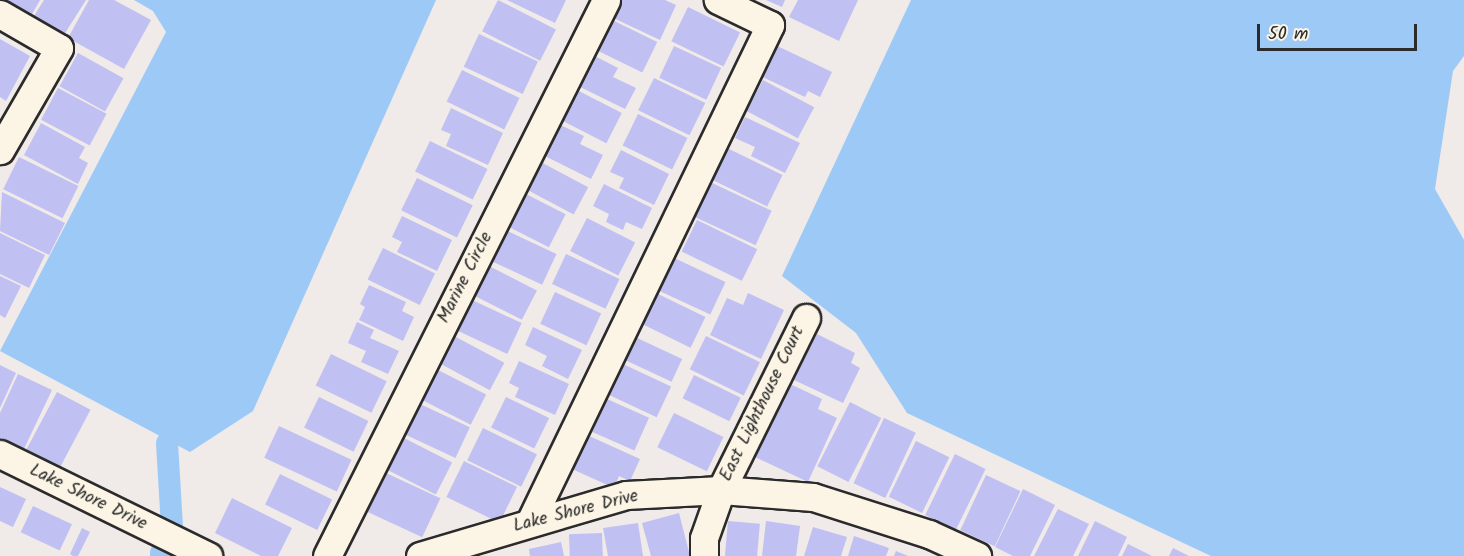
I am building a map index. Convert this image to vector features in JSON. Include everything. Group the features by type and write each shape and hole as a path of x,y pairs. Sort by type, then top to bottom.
{"street":[{"name":"Marine Circle","path":"327,556 606,0"},
{"path":"530,522 770,25 718,0"},
{"path":"0,14 59,48 0,150"},
{"name":"East Lighthouse Court","path":"704,556 704,538 721,490 806,318"},
{"name":"Lake Shore Drive","path":"0,454 208,556"},
{"name":"Lake Shore Drive","path":"420,556 626,495 721,490 813,497 929,534 977,556"}],"water":[{"path":"134,0 436,0 253,411 190,452 0,351 166,32 153,11"},
{"path":"911,0 1464,0 1464,56 1453,71 1435,189 1464,240 1464,556 1211,556 907,413 856,333 782,276"}],"building":[{"path":"2,0 40,0 31,16"},
{"path":"44,0 86,0 62,38 32,19"},
{"path":"89,0 114,0 151,20 124,69 68,38"},
{"path":"498,0 556,30 540,61 482,31"},
{"path":"507,0 566,0 555,23"},
{"path":"614,0 665,0 676,5 660,40 607,15"},
{"path":"766,0 785,0 782,7"},
{"path":"798,0 858,0 839,41 789,17"},
{"path":"688,7 740,32 723,67 671,41"},
{"path":"606,17 657,42 642,73 591,48"},
{"path":"479,34 538,61 523,94 464,67"},
{"path":"0,39 30,56 6,101 0,97"},
{"path":"771,43 832,72 820,97 808,91 805,97 756,74"},
{"path":"674,46 721,68 706,100 659,78"},
{"path":"78,53 123,78 105,111 60,86"},
{"path":"589,53 618,68 613,77 636,88 625,109 574,84"},
{"path":"462,70 520,98 504,130 447,101"},
{"path":"654,78 705,103 689,135 638,110"},
{"path":"763,80 814,107 798,138 747,111"},
{"path":"571,87 622,113 606,143 556,117"},
{"path":"58,88 107,114 90,146 41,120"},
{"path":"451,108 503,133 488,165 446,146 451,134 441,130"},
{"path":"638,114 687,138 672,170 623,145"},
{"path":"745,117 800,143 785,173 751,156 755,147 735,138"},
{"path":"554,122 584,136 580,144 603,155 591,179 539,153"},
{"path":"41,123 85,147 79,158 88,163 78,184 24,155"},
{"path":"430,141 488,169 473,200 415,172"},
{"path":"725,147 783,175 767,207 710,178"},
{"path":"621,150 669,174 654,205 619,188 624,178 610,172"},
{"path":"19,157 78,186 63,218 3,189"},
{"path":"537,160 588,187 574,215 522,187"},
{"path":"417,178 473,205 457,238 401,210"},
{"path":"710,182 772,211 756,245 694,216"},
{"path":"604,184 652,208 642,229 626,222 623,230 606,222 609,214 593,206"},
{"path":"2,192 65,223 49,255 0,231"},
{"path":"522,192 566,214 549,247 505,225"},
{"path":"402,216 452,240 437,271 397,252 402,242 392,237"},
{"path":"587,218 635,243 618,275 570,251"},
{"path":"697,220 757,249 742,281 682,251"},
{"path":"503,229 556,254 542,285 489,260"},
{"path":"0,233 45,255 29,288 0,274"},
{"path":"383,248 435,273 420,305 368,279"},
{"path":"566,254 619,279 606,309 552,284"},
{"path":"672,257 725,282 710,315 657,290"},
{"path":"487,265 537,290 522,320 472,294"},
{"path":"0,276 21,286 5,318 0,315"},
{"path":"369,285 406,302 402,311 414,317 403,341 359,320 365,307 360,304"},
{"path":"555,292 601,314 586,345 540,324"},
{"path":"656,293 705,317 691,348 641,324"},
{"path":"748,293 784,310 761,359 710,335 727,298 743,305"},
{"path":"470,299 522,323 507,354 456,330"},
{"path":"357,322 374,330 370,338 399,351 388,374 361,362 366,351 348,343"},
{"path":"533,327 582,350 568,379 542,366 547,356 525,345"},
{"path":"817,334 855,353 851,363 860,368 843,403 794,380"},
{"path":"454,336 504,363 490,390 439,363"},
{"path":"706,336 760,362 744,396 690,369"},
{"path":"635,337 682,359 672,382 624,360"},
{"path":"331,354 387,381 371,413 316,385"},
{"path":"519,361 569,384 555,415 515,397 519,388 509,383"},
{"path":"623,364 671,386 657,417 609,395"},
{"path":"0,365 16,373 0,408"},
{"path":"438,370 486,395 471,425 423,400"},
{"path":"18,374 52,390 22,453 0,442 0,413"},
{"path":"694,375 741,398 729,421 683,398"},
{"path":"790,384 822,399 818,409 837,418 808,482 755,457"},
{"path":"57,392 91,410 58,472 24,454"},
{"path":"319,397 368,421 354,452 304,428"},
{"path":"506,397 549,418 534,449 491,428"},
{"path":"607,399 649,418 634,451 592,432"},
{"path":"850,402 881,418 848,482 817,466"},
{"path":"420,404 470,427 455,458 406,435"},
{"path":"674,413 723,437 707,471 657,447"},
{"path":"884,418 916,433 885,498 854,483"},
{"path":"279,426 352,460 337,492 264,458"},
{"path":"483,428 537,454 521,487 467,460"},
{"path":"587,435 640,459 630,481 619,476 614,488 572,469"},
{"path":"404,438 452,463 436,495 388,470"},
{"path":"916,441 949,457 922,513 889,497"},
{"path":"955,454 986,469 956,530 925,515"},
{"path":"464,461 517,487 499,523 446,497"},
{"path":"386,473 440,498 422,537 368,512"},
{"path":"280,474 332,499 317,530 265,505"},
{"path":"986,475 1020,491 995,546 960,530"},
{"path":"0,487 26,499 13,527 0,521"},
{"path":"1023,489 1055,505 1030,556 1013,556 995,547"},
{"path":"232,498 292,528 278,556 261,556 215,533"},
{"path":"33,506 72,524 60,550 21,532"},
{"path":"1058,509 1089,524 1073,556 1034,556"},
{"path":"679,513 690,556 651,556 642,523"},
{"path":"728,521 760,524 757,556 725,556"},
{"path":"766,521 800,526 796,556 762,556"},
{"path":"1095,521 1127,537 1118,556 1078,556"},
{"path":"638,523 643,556 608,556 603,528"},
{"path":"813,527 847,537 841,556 804,556"},
{"path":"82,528 90,532 78,556 73,556 70,554"},
{"path":"602,533 603,556 570,556 569,534"},
{"path":"854,536 889,548 886,556 848,556"},
{"path":"561,542 564,556 530,556 529,549"},
{"path":"1128,544 1152,556 1122,556"},
{"path":"1173,548 1189,556 1169,556"},
{"path":"896,551 908,556 894,556"}],"waterway":[{"path":"167,443 172,526"}]}
